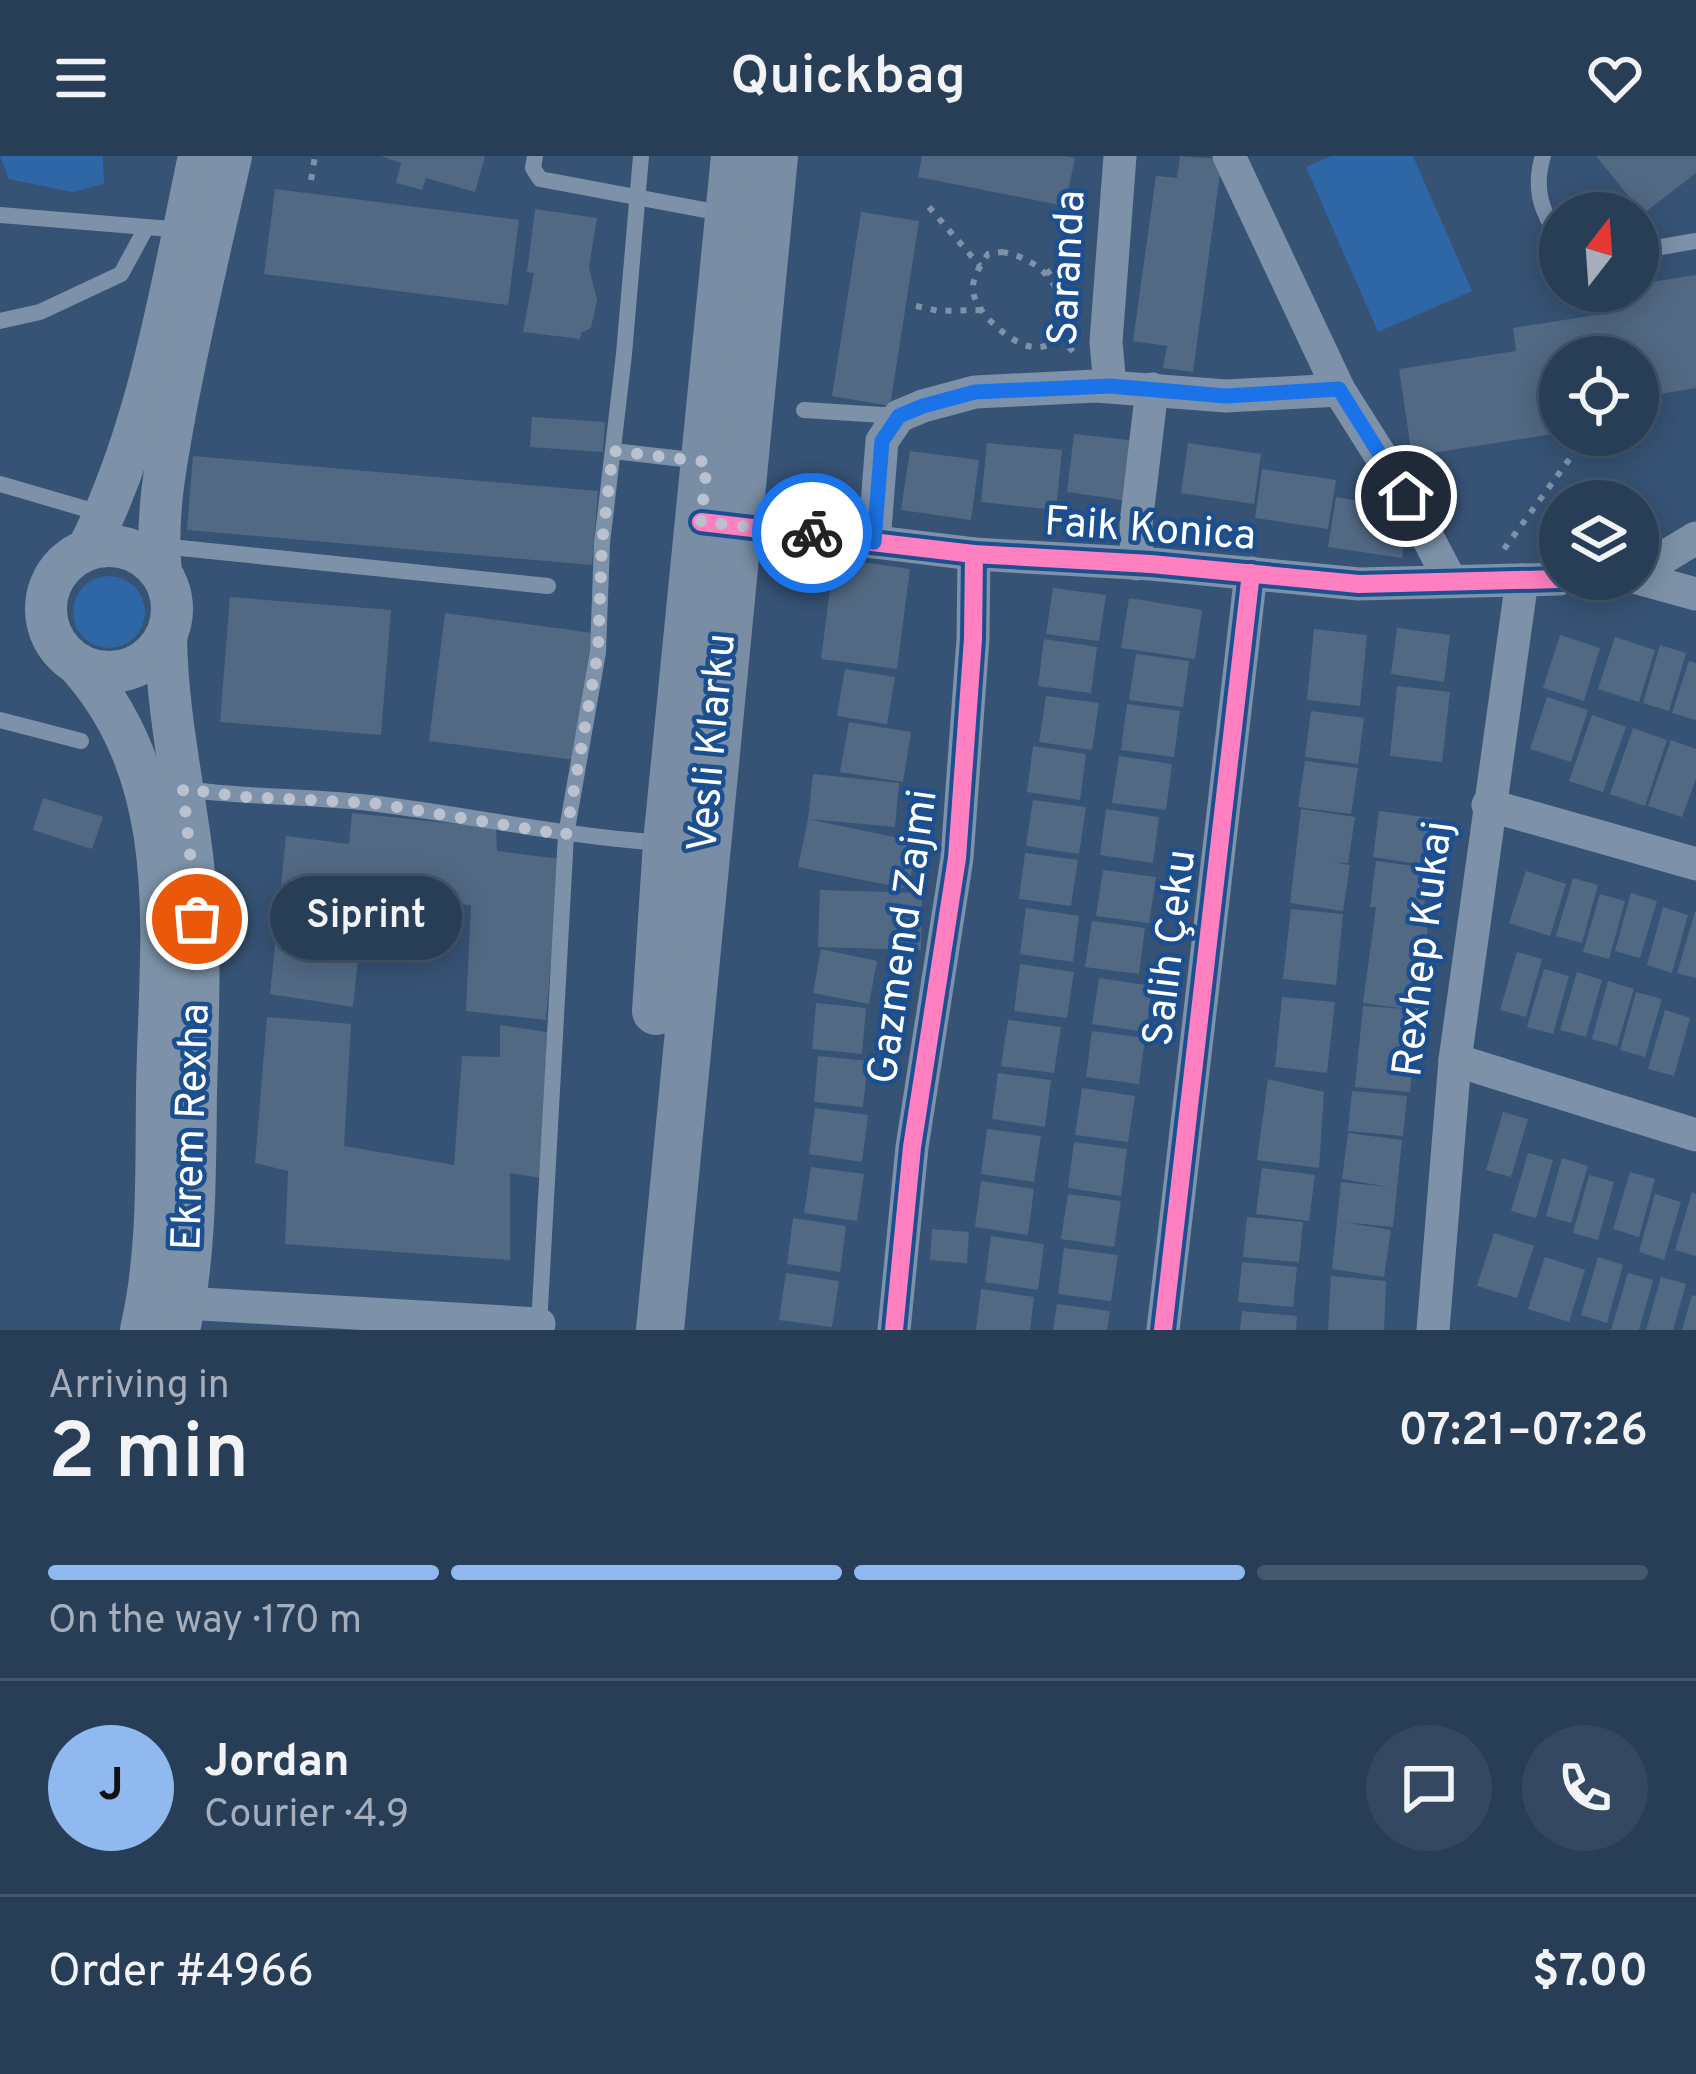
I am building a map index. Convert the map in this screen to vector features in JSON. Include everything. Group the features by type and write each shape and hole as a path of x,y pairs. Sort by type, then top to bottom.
{"main road":[{"name":"Vesli Klarku","path":"660,1330 718,523 707,462 735,156"},
{"name":"Vesli Klarku","path":"630,1330 668,843 774,156"}],"street":[{"name":"Ekrem Rexha","path":"141,1330 152,1248 163,981 158,852 149,806 124,730 116,712 51,636 46,594 55,574 97,532 157,347 165,229 199,156"},
{"name":"Ekrem Rexha","path":"182,1317 195,1182 199,985 196,898 166,674 172,605 160,560 169,446 195,306 231,156"},
{"name":"Saranda","path":"1110,386 1106,342 1120,156"},
{"path":"1229,156 1339,389 1406,496 1450,580"},
{"name":"Saranda","path":"899,416 975,392 1110,386 1226,396 1339,389"},
{"path":"1137,564 1136,524 1152,389"},
{"path":"874,542 882,441 899,416"},
{"name":"Faik Konica","path":"718,523 974,554 1358,584 1539,580"},
{"path":"97,532 108,546 160,560"},
{"path":"1659,562 1696,538"},
{"name":"Gazmend Zajmi","path":"894,1330 913,1147 957,858 973,639 974,554"},
{"name":"Salih Çeku","path":"1163,1330 1251,573"},
{"name":"Rexhep Kukaj","path":"1433,1330 1455,1060 1522,580"},
{"path":"1659,582 1696,594"},
{"path":"80,667 119,672 139,666 166,638"},
{"path":"1488,806 1696,864"},
{"path":"1455,1060 1696,1135"},
{"path":"182,1317 539,1327"}],"lane":[{"path":"535,156 533,168 540,179 729,214"},
{"path":"539,1327 566,835 598,652 602,543 640,156"},
{"path":"1539,204 1538,174 1544,156"},
{"path":"0,215 165,229"},
{"path":"0,321 40,312 121,274 165,229"},
{"path":"1659,248 1696,242"},
{"name":"Saranda","path":"804,410 899,416"},
{"path":"613,451 707,462"},
{"path":"0,484 47,501 97,532"},
{"path":"160,560 548,586"},
{"path":"0,720 81,742"},
{"path":"183,789 372,803 566,835 668,843"}],"path":[{"path":"311,180 315,156"},
{"path":"929,207 980,266"},
{"path":"1001,252 1031,261 1060,291 1065,330 1052,344 1034,347 1016,340 982,310 973,290 980,266 988,254 1001,252"},
{"path":"916,306 982,310"},
{"path":"1487,579 1511,537 1571,456"}],"shaded area":[{"path":"0,156 103,156 104,184 72,192 9,179"},
{"path":"1331,156 1413,156 1472,291 1378,332 1306,167"},
{"path":"109,576 134,587 145,612 134,637 109,648 84,637 73,612 84,587"}],"building":[{"path":"381,156 485,156 475,192 426,178 422,190 396,183 401,163"},
{"path":"922,156 1075,158 1065,206 918,177"},
{"path":"1180,156 1222,159 1193,372 1163,368 1167,346 1133,341 1156,176 1177,178"},
{"path":"1596,156 1696,156 1696,173 1659,202 1659,192 1625,192"},
{"path":"275,189 519,220 508,305 264,274"},
{"path":"535,209 597,218 589,267 597,300 591,328 580,339 523,332 534,273 527,272"},
{"path":"861,212 919,221 890,406 832,396"},
{"path":"1696,275 1696,388 1659,394 1659,336 1539,336 1539,436 1412,456 1399,369 1516,351 1513,328 1596,312 1659,312 1659,281"},
{"path":"532,417 605,422 603,452 530,447"},
{"path":"1074,434 1137,441 1130,501 1067,492"},
{"path":"987,443 1062,450 1056,510 981,502"},
{"path":"1188,443 1261,454 1254,504 1181,493"},
{"path":"910,451 979,460 971,520 901,510"},
{"path":"193,456 598,491 592,565 187,530"},
{"path":"1262,469 1336,480 1328,529 1255,518"},
{"path":"1336,497 1409,509 1402,558 1328,547"},
{"path":"834,558 910,569 897,669 821,659"},
{"path":"1053,588 1106,595 1099,641 1046,634"},
{"path":"230,597 391,610 381,735 220,722"},
{"path":"1129,598 1202,610 1195,659 1121,648"},
{"path":"445,613 593,633 576,760 429,741"},
{"path":"1397,628 1450,635 1444,682 1391,674"},
{"path":"1314,629 1367,635 1360,706 1307,700"},
{"path":"1560,635 1600,648 1584,701 1543,688"},
{"path":"1615,637 1655,650 1639,702 1598,689"},
{"path":"1044,639 1097,647 1091,693 1038,686"},
{"path":"1660,645 1686,653 1669,711 1643,703"},
{"path":"1136,654 1189,661 1183,707 1129,700"},
{"path":"1689,661 1696,663 1696,720 1672,713"},
{"path":"845,669 895,677 887,724 837,716"},
{"path":"1397,686 1450,692 1442,762 1390,756"},
{"path":"1046,696 1099,703 1092,750 1039,742"},
{"path":"1547,697 1588,710 1571,762 1530,749"},
{"path":"1127,704 1180,711 1174,757 1121,750"},
{"path":"1311,711 1364,718 1358,764 1305,757"},
{"path":"1592,715 1626,727 1603,792 1569,781"},
{"path":"849,722 911,732 903,782 840,772"},
{"path":"1633,728 1667,740 1645,806 1610,794"},
{"path":"1671,740 1696,749 1696,779 1682,817 1648,806"},
{"path":"1033,746 1086,754 1080,800 1027,792"},
{"path":"1119,756 1172,764 1166,810 1112,803"},
{"path":"1305,761 1358,768 1351,814 1298,807"},
{"path":"813,774 899,783 895,827 808,819"},
{"path":"43,798 103,817 92,849 33,830"},
{"path":"1033,800 1086,807 1079,854 1026,846"},
{"path":"1106,809 1159,817 1153,863 1100,855"},
{"path":"1301,809 1355,817 1348,863 1332,862 1350,865 1343,911 1290,903"},
{"path":"1379,811 1432,818 1426,865 1373,857"},
{"path":"352,813 496,828 497,851 560,859 546,1020 466,1011 471,905 364,898 353,1007 270,994 286,836 349,844"},
{"path":"808,819 918,842 908,889 798,867"},
{"path":"1025,853 1078,860 1071,906 1019,899"},
{"path":"1376,861 1429,868 1423,915 1429,916 1410,1092 1355,1087 1363,1006 1407,1009 1363,1003 1376,907 1370,907"},
{"path":"1103,870 1156,877 1149,923 1096,916"},
{"path":"1526,871 1566,884 1550,936 1509,923"},
{"path":"1573,878 1598,885 1582,943 1556,936"},
{"path":"820,890 922,893 921,950 818,947"},
{"path":"1631,893 1657,901 1640,958 1615,951"},
{"path":"1600,894 1625,901 1609,959 1583,952"},
{"path":"1663,907 1688,915 1672,973 1647,965"},
{"path":"1026,908 1079,916 1073,962 1020,954"},
{"path":"1291,909 1343,914 1336,985 1283,979"},
{"path":"1696,912 1696,978 1677,973"},
{"path":"1092,921 1145,928 1139,974 1085,967"},
{"path":"821,949 877,961 869,1004 813,993"},
{"path":"1517,952 1542,959 1526,1017 1500,1010"},
{"path":"1020,964 1074,972 1067,1018 1014,1011"},
{"path":"1544,969 1569,976 1553,1034 1527,1027"},
{"path":"1577,972 1602,980 1586,1037 1560,1030"},
{"path":"1099,978 1152,986 1146,1032 1092,1024"},
{"path":"1608,981 1634,989 1617,1046 1592,1039"},
{"path":"1636,992 1662,999 1645,1057 1620,1050"},
{"path":"1282,997 1335,1002 1327,1073 1275,1067"},
{"path":"816,1003 866,1008 862,1054 812,1049"},
{"path":"1665,1010 1690,1018 1674,1076 1648,1069"},
{"path":"267,1017 351,1024 344,1146 454,1165 462,1056 500,1057 500,1025 547,1032 541,1178 510,1173 510,1260 285,1244 288,1171 255,1163"},
{"path":"1008,1020 1061,1027 1054,1073 1001,1066"},
{"path":"1092,1031 1145,1038 1139,1084 1086,1077"},
{"path":"818,1056 868,1061 863,1107 814,1102"},
{"path":"998,1073 1051,1080 1045,1127 992,1119"},
{"path":"1268,1079 1324,1092 1319,1168 1257,1160"},
{"path":"1082,1088 1135,1096 1128,1142 1075,1135"},
{"path":"1352,1091 1407,1096 1403,1136 1348,1131"},
{"path":"815,1108 868,1115 862,1162 809,1154"},
{"path":"1503,1112 1528,1119 1511,1177 1486,1170"},
{"path":"987,1129 1041,1136 1034,1182 981,1174"},
{"path":"1348,1133 1402,1140 1393,1227 1343,1222 1391,1230 1384,1277 1332,1269 1341,1182 1389,1187 1342,1179"},
{"path":"1074,1142 1127,1149 1121,1196 1068,1188"},
{"path":"1528,1153 1553,1160 1536,1218 1511,1211"},
{"path":"1562,1158 1588,1166 1571,1223 1546,1216"},
{"path":"811,1167 864,1174 857,1221 804,1213"},
{"path":"1262,1168 1315,1175 1309,1221 1256,1214"},
{"path":"1630,1172 1655,1179 1639,1237 1613,1229"},
{"path":"1589,1175 1614,1182 1598,1240 1573,1233"},
{"path":"981,1181 1034,1189 1028,1235 975,1227"},
{"path":"1692,1192 1696,1194 1696,1256 1675,1250"},
{"path":"1068,1194 1121,1201 1114,1247 1061,1239"},
{"path":"1655,1194 1681,1202 1664,1260 1639,1252"},
{"path":"1247,1217 1303,1222 1299,1262 1243,1257"},
{"path":"793,1218 846,1226 840,1272 787,1264"},
{"path":"932,1229 969,1232 967,1263 930,1260"},
{"path":"1494,1233 1534,1246 1517,1298 1477,1286"},
{"path":"991,1236 1044,1244 1038,1290 985,1282"},
{"path":"1064,1248 1118,1255 1111,1301 1058,1294"},
{"path":"1545,1257 1585,1270 1569,1322 1528,1309"},
{"path":"1598,1257 1623,1265 1607,1323 1581,1315"},
{"path":"1242,1262 1297,1267 1293,1307 1238,1302"},
{"path":"786,1273 839,1281 832,1327 779,1320"},
{"path":"1628,1273 1653,1280 1639,1330 1611,1330"},
{"path":"1331,1276 1386,1281 1384,1330 1328,1330"},
{"path":"1661,1277 1686,1284 1673,1330 1646,1330"},
{"path":"981,1289 1034,1297 1030,1330 976,1330"},
{"path":"1692,1295 1696,1296 1696,1330 1682,1330"},
{"path":"1057,1304 1110,1311 1107,1330 1053,1330"},
{"path":"1242,1311 1297,1316 1296,1330 1240,1330"}],"cycle path":[{"path":"701,522 974,554 1151,564 1359,584 1539,580"},
{"path":"894,1330 912,1147 957,858 973,639 974,554"},
{"path":"1163,1330 1251,573"}],"way so far":[{"path":"197,919 183,789 372,803 566,835 598,652 602,543 613,451 707,462 701,522 812,533"}],"place":[{"name":"Siprint","path":"197,919"}],"route":[{"path":"812,533 874,542 882,441 899,416 975,392 1110,386 1226,396 1339,389 1406,496"}]}
